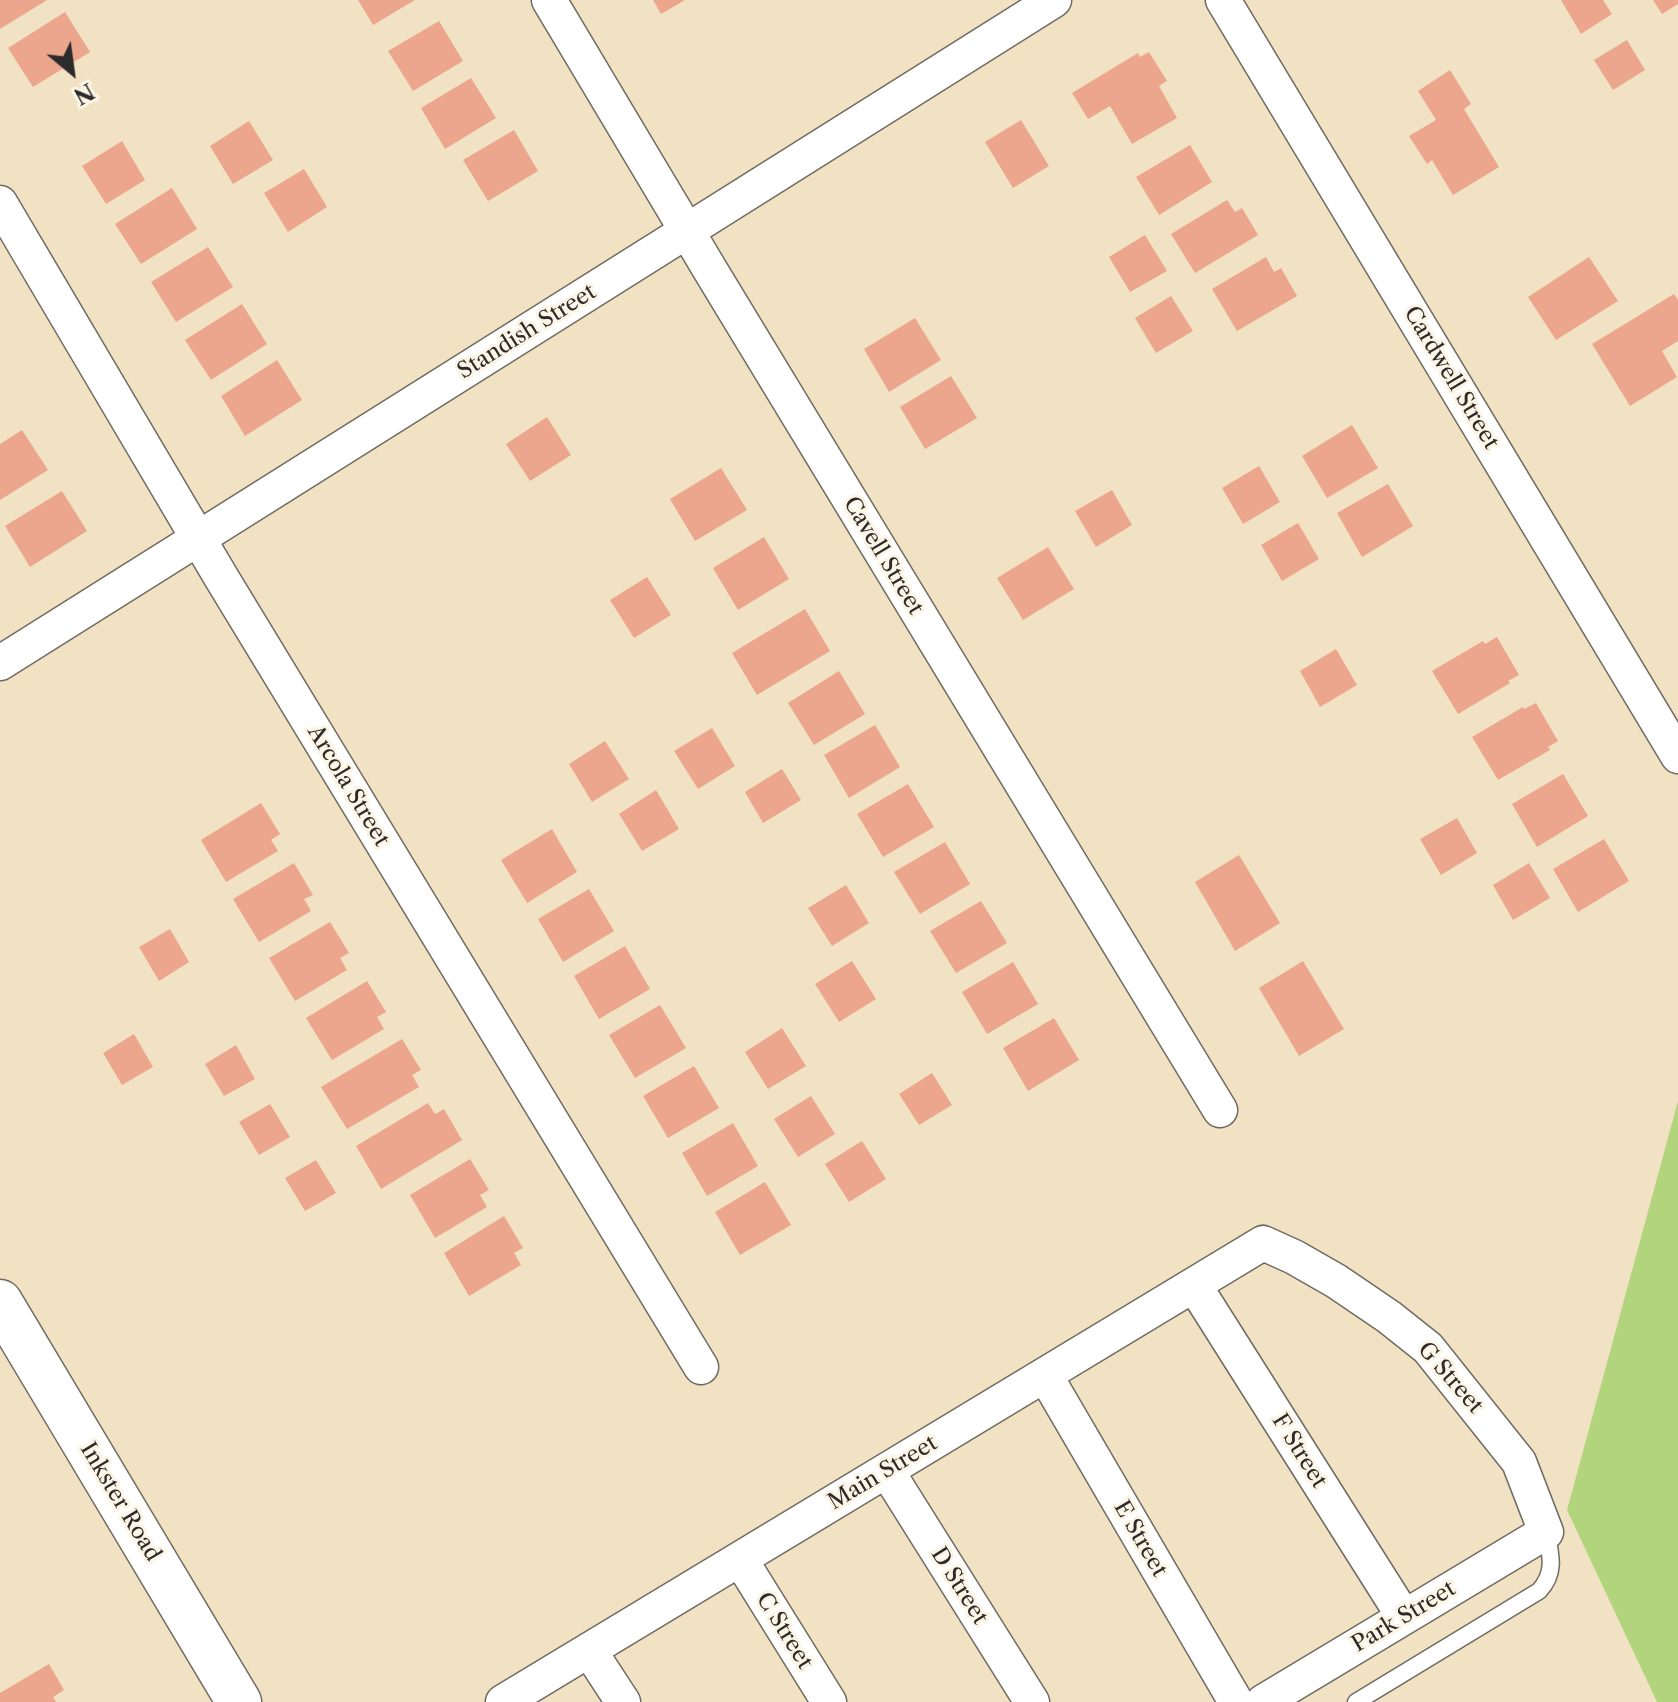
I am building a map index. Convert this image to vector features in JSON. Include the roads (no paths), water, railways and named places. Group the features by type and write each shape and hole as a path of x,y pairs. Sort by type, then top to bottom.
{"main road":[{"name":"Inkster Road","path":"4,1320 239,1702"}],"street":[{"name":"Cavell Street","path":"549,0 1220,1110"},
{"name":"Standish Street","path":"0,663 1054,0"},
{"name":"Cardwell Street","path":"1223,0 1678,756"},
{"name":"Arcola Street","path":"0,203 199,539 701,1367"},
{"name":"Main Street","path":"503,1702 1263,1243"},
{"name":"G Street","path":"1263,1243 1336,1281 1428,1348 1519,1462 1546,1532"},
{"name":"F Street","path":"1194,1285 1404,1617"},
{"name":"E Street","path":"1045,1375 1236,1702"},
{"name":"D Street","path":"887,1471 1032,1702"},
{"name":"Park Street","path":"1263,1702 1546,1532"},
{"name":"C Street","path":"740,1559 829,1702"},
{"path":"589,1650 623,1702"}],"lane":[{"path":"1356,1702 1539,1591 1548,1582 1552,1569 1546,1532"}]}
